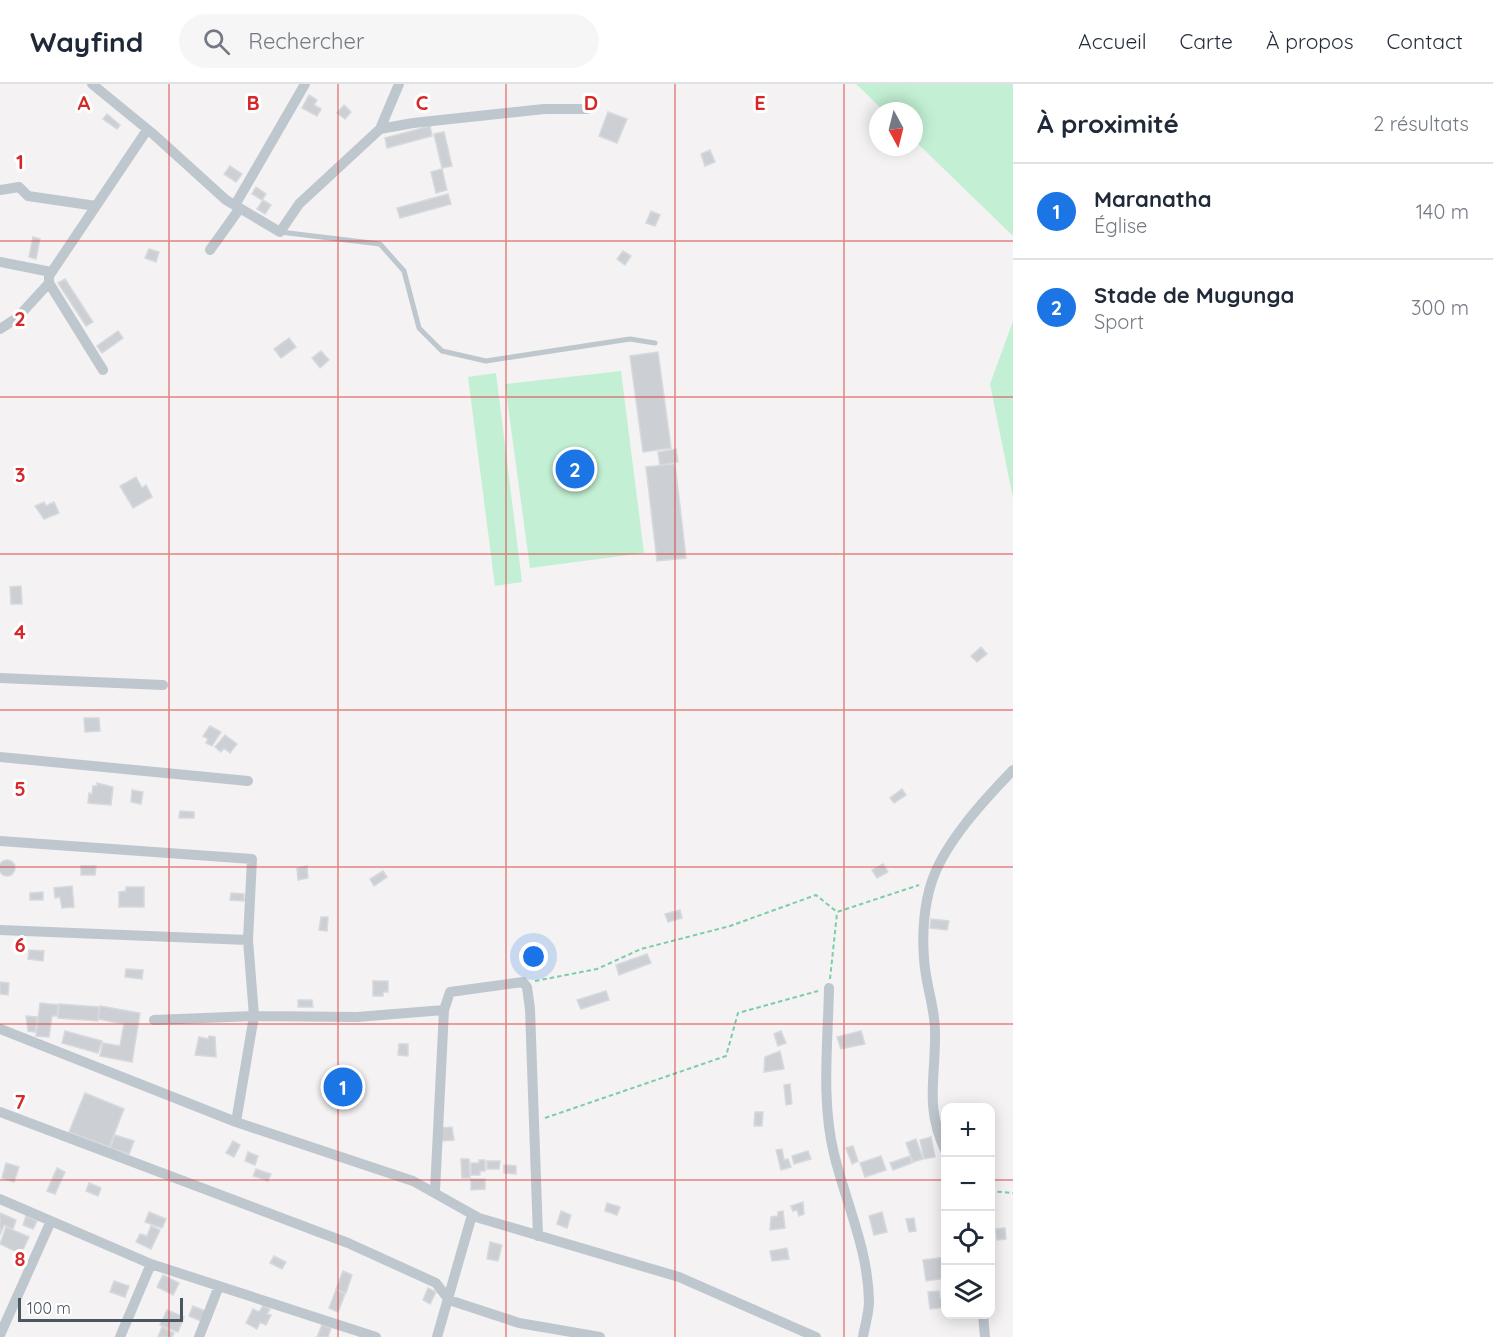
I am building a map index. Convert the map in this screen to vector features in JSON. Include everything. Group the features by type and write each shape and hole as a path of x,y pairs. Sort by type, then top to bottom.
{"street":[{"path":"92,84 237,207 280,232 299,204 380,129 399,84"},
{"path":"210,249 237,207 305,84"},
{"path":"380,129 413,123 544,110 587,109"},
{"path":"0,329 17,318 50,277 147,130"},
{"path":"0,190 19,187 28,196 96,206"},
{"path":"0,262 50,277 103,370"},
{"path":"0,678 163,685"},
{"path":"0,757 248,781"},
{"path":"941,1143 931,1112 935,1029 924,960 924,926 932,881 964,826 1013,770"},
{"path":"0,841 252,859 248,940 254,1016 236,1122"},
{"path":"0,930 248,940"},
{"path":"435,1191 444,1010 450,992 523,982 527,987 530,1009 537,1236"},
{"path":"829,988 827,1107 834,1153 859,1232 867,1268 869,1303 863,1337"},
{"path":"154,1020 254,1016 357,1017 444,1010"},
{"path":"0,1029 236,1122 413,1181 435,1191 472,1215 679,1277 816,1337"},
{"path":"0,1112 348,1243 436,1283 449,1300 519,1323 600,1337"},
{"path":"0,1199 151,1264 376,1337"},
{"path":"437,1337 472,1215"},
{"path":"0,1335 51,1221"},
{"path":"120,1337 151,1264"},
{"path":"199,1337 219,1286"},
{"path":"983,1319 985,1337"}],"lane":[{"path":"280,232 380,244 404,271 419,328 442,351 486,361 630,339 655,344"}],"path":[{"path":"837,912 932,881"},
{"path":"523,982 597,969 641,949 730,926 816,895 837,912"},
{"path":"534,1121 726,1056 738,1013 829,988 837,912"},
{"path":"995,1191 1013,1193"}],"green space":[{"path":"856,84 1013,84 1013,236 923,149 923,102 875,102"},
{"path":"1013,321 1013,498 990,384"},
{"path":"621,371 644,553 530,568 505,384"},
{"path":"496,373 522,582 495,586 468,377"}],"building":[{"path":"309,95 317,100 314,105 321,109 317,116 302,108"},
{"path":"344,105 351,112 345,119 337,113"},
{"path":"608,112 627,119 617,143 599,136"},
{"path":"107,114 120,125 117,129 103,119"},
{"path":"430,126 432,136 387,148 385,138"},
{"path":"444,132 452,166 442,168 434,134"},
{"path":"710,150 715,162 705,166 701,154"},
{"path":"230,166 242,174 236,182 224,174"},
{"path":"442,169 447,190 436,193 431,172"},
{"path":"256,187 266,194 262,200 252,194"},
{"path":"448,194 451,204 400,218 397,208"},
{"path":"263,200 271,205 265,214 257,209"},
{"path":"651,211 660,215 655,226 646,223"},
{"path":"33,237 40,239 36,259 29,257"},
{"path":"149,249 159,252 156,262 145,258"},
{"path":"623,251 631,256 625,265 617,259"},
{"path":"65,279 93,322 86,326 58,283"},
{"path":"118,331 123,338 102,353 97,346"},
{"path":"289,338 296,347 281,358 274,349"},
{"path":"321,351 329,360 320,368 312,358"},
{"path":"658,352 671,448 643,452 630,356"},
{"path":"676,449 678,462 660,465 658,452"},
{"path":"675,464 686,558 657,561 646,467"},
{"path":"136,477 142,488 146,485 152,497 133,508 120,486"},
{"path":"44,502 46,506 54,502 59,513 44,519 35,506"},
{"path":"21,586 22,604 11,604 10,587"},
{"path":"981,647 987,654 977,662 971,656"},
{"path":"84,718 99,718 100,731 85,732"},
{"path":"210,726 221,732 212,746 206,743 208,739 203,736"},
{"path":"225,735 237,744 230,753 224,748 221,752 215,747"},
{"path":"97,783 113,787 111,805 88,803 89,793 92,794 93,786 97,786"},
{"path":"902,789 906,795 894,803 890,798"},
{"path":"132,790 143,792 141,804 131,802"},
{"path":"180,811 194,812 194,818 179,818"},
{"path":"7,860 15,868 7,876 -1,868"},
{"path":"883,864 888,872 877,878 872,870"},
{"path":"81,866 96,866 95,875 81,875"},
{"path":"307,866 308,878 298,880 297,868"},
{"path":"383,871 387,877 374,886 370,879"},
{"path":"72,886 74,907 62,908 60,897 55,898 54,888"},
{"path":"126,887 144,887 144,907 119,907 119,892 126,891"},
{"path":"43,892 43,900 30,900 30,893"},
{"path":"231,893 244,894 244,901 230,900"},
{"path":"680,910 682,918 668,922 665,914"},
{"path":"321,917 328,917 327,931 319,930"},
{"path":"931,919 949,921 947,930 930,928"},
{"path":"29,950 44,951 43,961 28,959"},
{"path":"647,954 651,963 619,975 616,965"},
{"path":"126,969 143,970 142,979 125,977"},
{"path":"373,981 388,981 388,992 383,992 383,996 373,996"},
{"path":"0,982 9,983 8,995 0,994"},
{"path":"606,991 609,1000 581,1009 577,1000"},
{"path":"298,1000 312,1000 313,1007 298,1007"},
{"path":"40,1003 58,1005 57,1016 52,1016 49,1037 36,1036"},
{"path":"59,1004 99,1007 98,1021 58,1018"},
{"path":"100,1006 140,1013 132,1062 100,1056 103,1043 120,1046 124,1024 98,1019"},
{"path":"26,1016 37,1017 35,1032 28,1031"},
{"path":"65,1031 102,1041 98,1053 62,1043"},
{"path":"781,1031 786,1043 778,1046 774,1034"},
{"path":"861,1031 865,1044 841,1049 837,1037"},
{"path":"209,1036 215,1037 216,1057 195,1055 199,1037 208,1039"},
{"path":"399,1044 408,1044 408,1056 398,1055"},
{"path":"780,1051 784,1069 764,1072 765,1057"},
{"path":"790,1084 792,1104 786,1105 784,1085"},
{"path":"85,1093 124,1109 109,1147 69,1132"},
{"path":"755,1112 763,1112 762,1126 754,1126"},
{"path":"452,1127 454,1140 442,1141 441,1128"},
{"path":"115,1135 134,1141 129,1154 110,1148"},
{"path":"931,1137 935,1157 924,1159 920,1140"},
{"path":"916,1139 923,1159 913,1162 906,1143"},
{"path":"233,1141 240,1145 234,1157 226,1153"},
{"path":"853,1146 858,1161 852,1164 846,1148"},
{"path":"782,1149 784,1160 788,1159 791,1167 781,1170 776,1150"},
{"path":"808,1151 811,1159 794,1164 792,1156"},
{"path":"248,1152 258,1156 255,1165 245,1161"},
{"path":"881,1156 886,1170 865,1177 860,1163"},
{"path":"910,1156 912,1163 893,1170 890,1163"},
{"path":"461,1159 469,1159 470,1178 462,1178"},
{"path":"479,1160 485,1160 485,1171 480,1171 480,1175 471,1175 471,1163 479,1163"},
{"path":"487,1161 500,1161 499,1169 487,1169"},
{"path":"6,1163 19,1167 14,1182 2,1178"},
{"path":"504,1165 516,1166 516,1174 504,1173"},
{"path":"57,1168 65,1172 55,1194 47,1191"},
{"path":"256,1169 271,1174 268,1181 253,1176"},
{"path":"471,1179 485,1179 485,1189 471,1190"},
{"path":"89,1183 101,1188 98,1196 86,1191"},
{"path":"803,1202 804,1214 799,1216 797,1210 793,1211 791,1206"},
{"path":"607,1203 620,1207 617,1215 605,1211"},
{"path":"561,1211 571,1215 567,1228 557,1224"},
{"path":"783,1211 785,1228 770,1230 771,1217 778,1216 778,1212"},
{"path":"149,1212 166,1219 162,1228 145,1222"},
{"path":"882,1212 887,1232 874,1235 869,1216"},
{"path":"0,1213 16,1220 13,1229 4,1225 0,1235"},
{"path":"26,1216 37,1221 33,1229 23,1225"},
{"path":"914,1218 916,1231 909,1232 906,1219"},
{"path":"151,1226 160,1230 151,1249 136,1242 140,1234 147,1236"},
{"path":"6,1227 29,1237 21,1254 0,1244"},
{"path":"1005,1228 1006,1239 997,1240 996,1229"},
{"path":"490,1242 502,1245 498,1261 487,1259"},
{"path":"787,1248 789,1259 772,1261 770,1251"},
{"path":"274,1256 286,1262 282,1269 270,1263"},
{"path":"941,1258 941,1279 926,1281 923,1260"},
{"path":"343,1271 352,1275 346,1293 336,1289"},
{"path":"163,1275 179,1283 173,1295 157,1287"},
{"path":"114,1281 129,1286 125,1297 110,1292"},
{"path":"428,1288 436,1292 430,1304 423,1300"},
{"path":"336,1290 345,1294 338,1312 329,1308"},
{"path":"939,1291 941,1308 930,1309 928,1292"},
{"path":"193,1306 205,1311 201,1321 189,1316"},
{"path":"263,1306 270,1309 267,1314 271,1315 266,1325 260,1322 257,1329 246,1323 253,1309 259,1312"},
{"path":"167,1310 184,1317 178,1332 160,1325"},
{"path":"322,1325 331,1328 328,1337 317,1337"},
{"path":"162,1327 174,1333 172,1337 158,1337"}],"place":[{"name":"Stade de Mugunga","path":"575,469"},
{"name":"Maranatha","path":"343,1087"}]}
